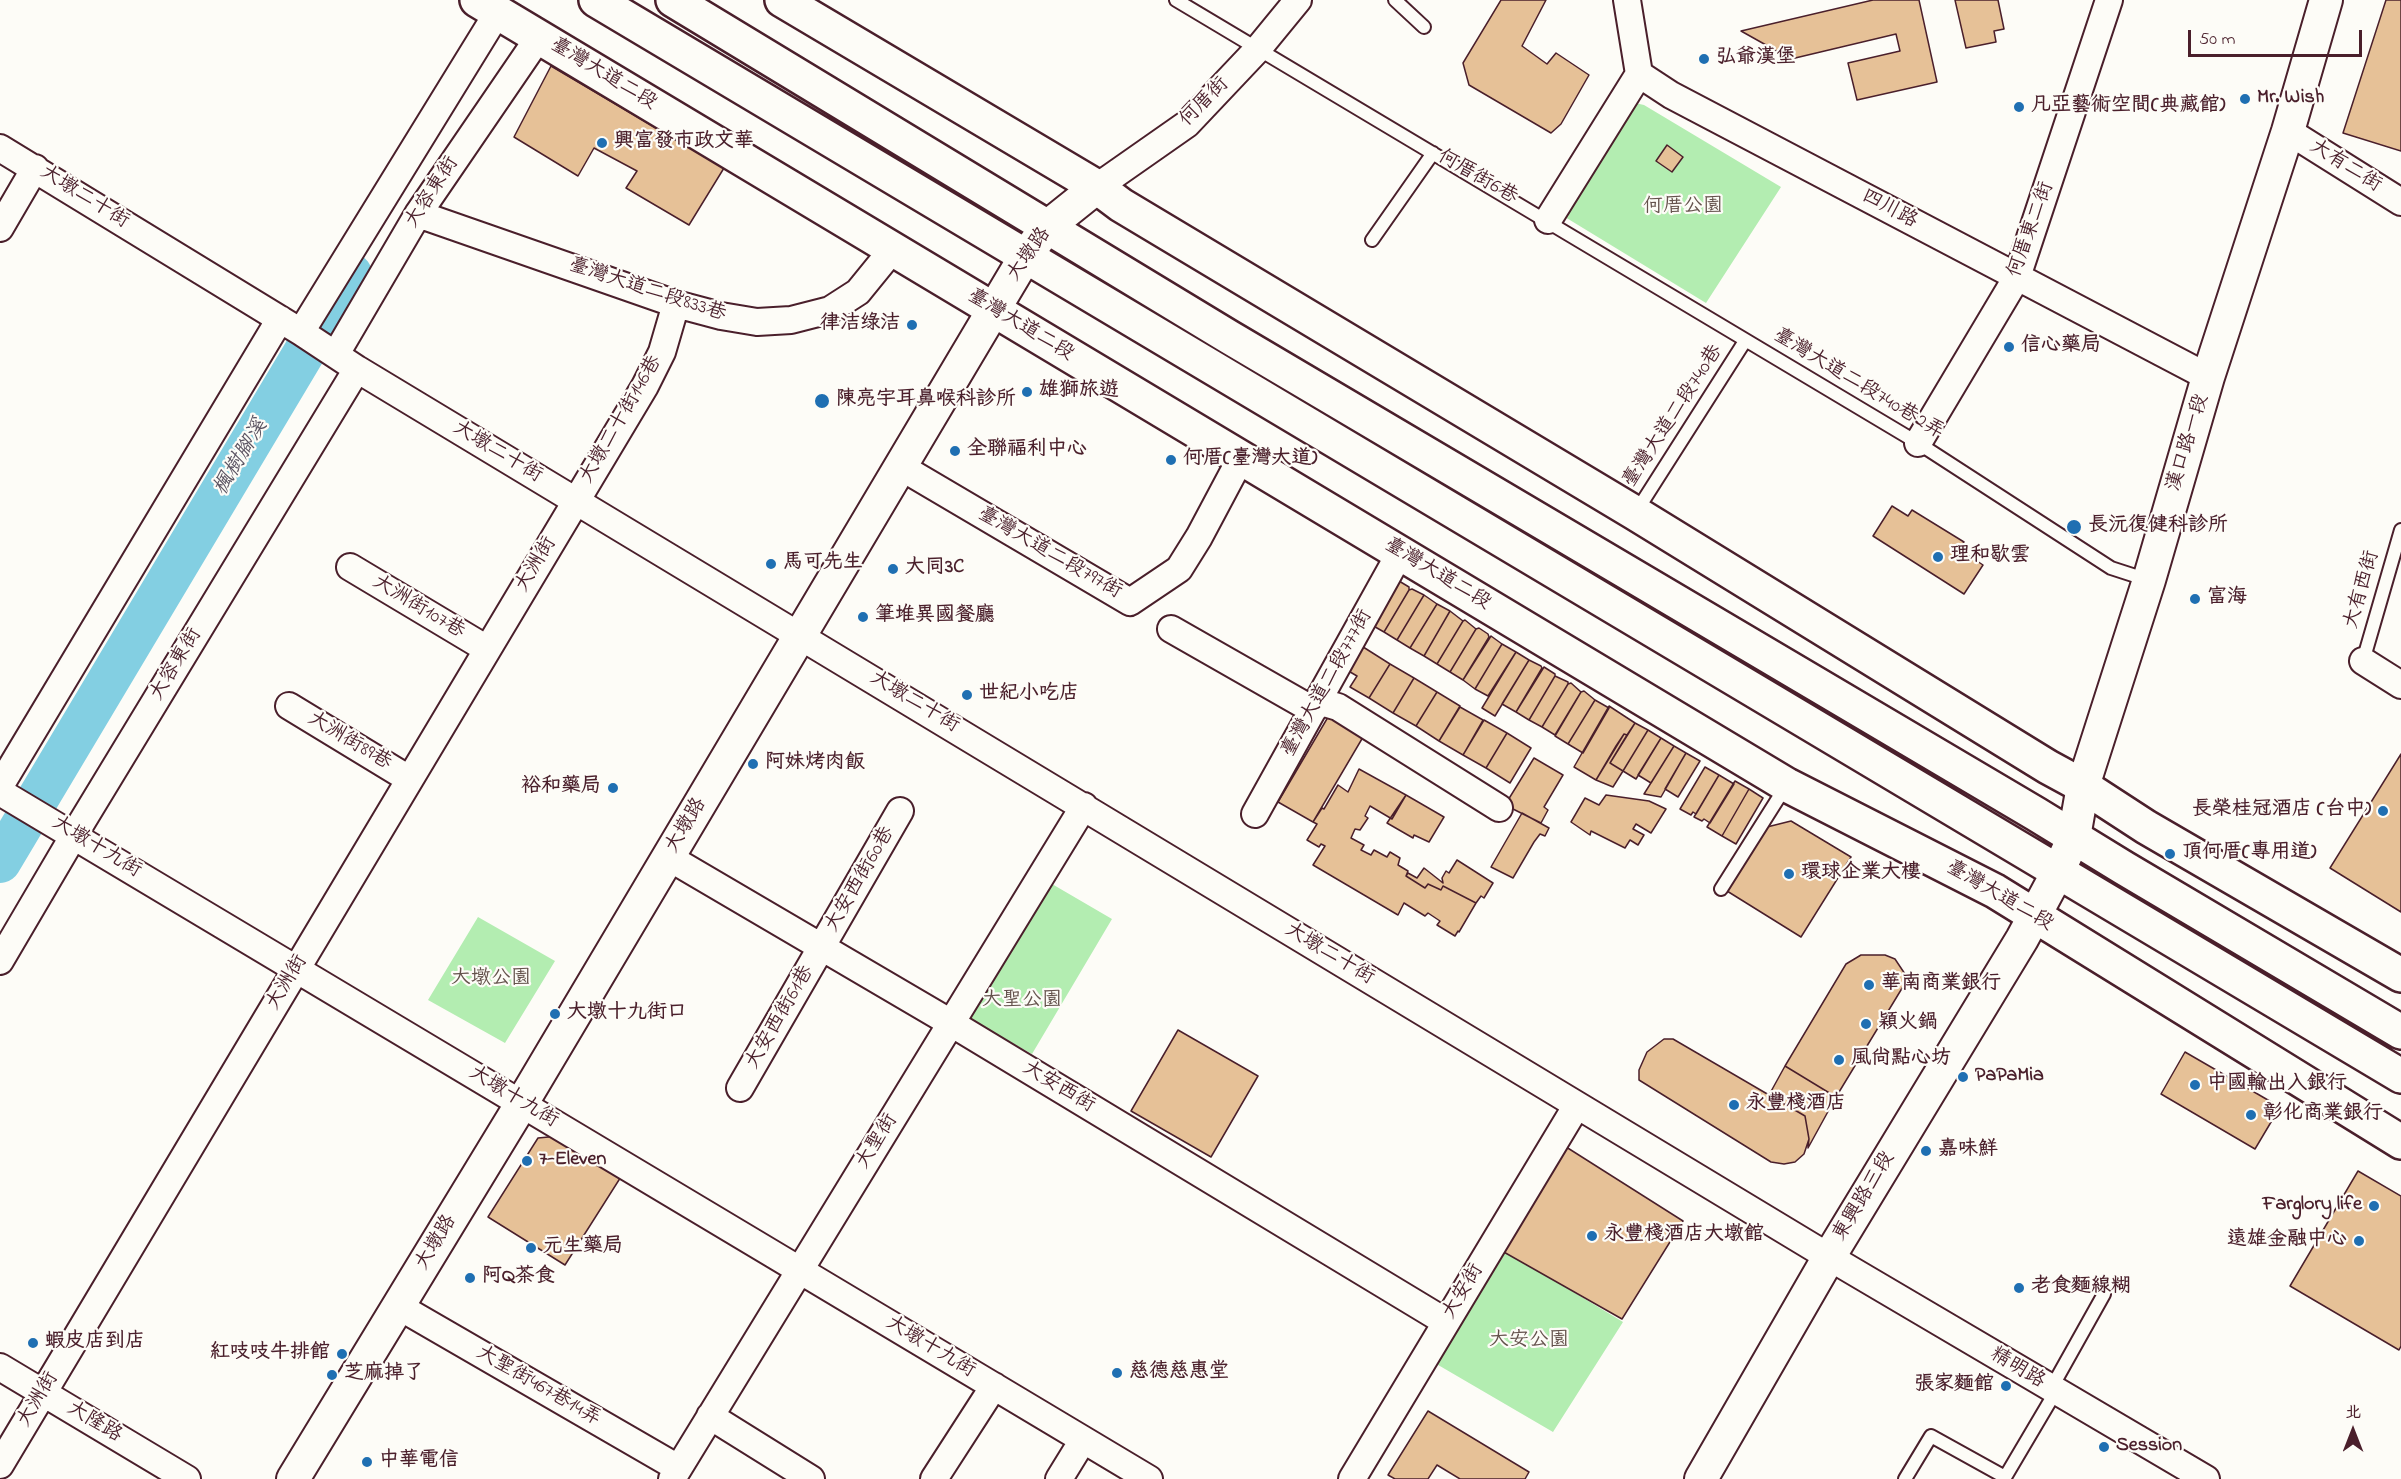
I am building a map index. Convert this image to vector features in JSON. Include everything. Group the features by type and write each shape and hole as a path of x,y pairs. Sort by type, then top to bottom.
{"main road":[{"path":"596,0 2401,1076"},
{"path":"673,0 1239,343 2401,1032"},
{"path":"782,0 1635,513 2048,767 2083,786 2146,827 2401,975"},
{"name":"臺灣大道二段","path":"488,6 1787,785 1995,891 2401,1142"}],"street":[{"name":"何厝街","path":"1096,187 1187,124 1257,50 1298,0"},
{"path":"1548,220 1639,74 1627,0"},
{"name":"何厝東二街","path":"1918,443 2017,277 2109,0"},
{"name":"漢口路一段","path":"2034,917 2074,837 2083,786 2149,580 2208,377 2288,132 2326,0"},
{"name":"大容東街","path":"0,786 290,326 488,6"},
{"name":"大容東街","path":"0,961 346,362 418,213 539,37"},
{"name":"四川路","path":"1639,74 1671,96 2208,377"},
{"name":"大有二街","path":"2288,132 2401,202"},
{"name":"大墩二十街","path":"0,148 346,362 1829,1257"},
{"path":"0,228 35,168"},
{"name":"大墩路","path":"293,1479 522,1103 1026,257 1047,227 1096,187"},
{"name":"臺灣大道二段833巷","path":"418,213 676,304 720,316 757,322 791,320 830,310 858,292 893,249"},
{"name":"大墩二十街146巷","path":"576,500 645,386 662,352 676,304"},
{"name":"臺灣大道二段797街","path":"900,467 1130,602 1179,569 1199,537 1241,458"},
{"name":"大洲街","path":"0,1465 576,500"},
{"name":"臺灣大道二段777街","path":"1255,814 1400,553"},
{"name":"大洲街107巷","path":"350,567 487,649"},
{"path":"1172,629 1316,706 1338,706 1499,808"},
{"path":"2363,661 2401,685"},
{"name":"大洲街89巷","path":"289,706 409,779"},
{"name":"大墩十九街","path":"0,792 1149,1479"},
{"name":"大聖街","path":"675,1474 1084,806"},
{"name":"大安西街60巷","path":"822,948 900,811"},
{"name":"大安西街","path":"668,857 951,1023 1446,1322"},
{"name":"東興路三段","path":"1701,1479 1829,1257 2034,917"},
{"name":"大安西街61巷","path":"740,1088 822,948"},
{"name":"大安街","path":"1352,1479 1577,1105"},
{"name":"精明路","path":"1829,1257 2206,1479"},
{"name":"大聖街467巷14弄","path":"398,1306 675,1474"},
{"name":"大隆路","path":"0,1367 188,1479"},
{"path":"934,1479 994,1386"},
{"path":"710,1416 811,1479"},
{"path":"1059,1479 1083,1440"}],"lane":[{"name":"何厝街6巷","path":"1176,0 1257,50 1548,220"},
{"path":"1395,0 1424,27"},
{"path":"1372,240 1433,153"},
{"name":"臺灣大道二段740巷2弄","path":"1548,220 1745,341 1918,443 2110,568 2149,580"},
{"name":"臺灣大道二段740巷","path":"1635,513 1745,341"},
{"name":"大有西街","path":"2363,661 2401,530"},
{"path":"1721,889 1787,785"},
{"path":"1905,1479 1930,1436 2004,1478 2055,1391 2057,1378 2104,1294"}],"green space":[{"name":"何厝公園","path":"1635,103 1644,105 1781,187 1706,303 1560,214"},
{"name":"大聖公園","path":"1052,884 1112,919 1032,1054 969,1019"},
{"name":"大墩公園","path":"478,917 555,961 505,1043 428,1000"},
{"name":"大安公園","path":"1504,1250 1623,1322 1553,1432 1433,1362"}],"building":[{"path":"1501,0 1546,0 1522,46 1547,64 1556,53 1589,75 1561,124 1551,133 1469,85 1463,63"},
{"path":"1873,0 1919,0 1937,82 1857,100 1848,63 1900,51 1896,34 1791,59 1741,31"},
{"path":"1955,0 1998,0 2004,29 1994,31 1996,42 1966,48"},
{"path":"2386,0 2401,0 2401,151 2343,133"},
{"name":"興富發市政文華","path":"551,66 724,168 689,225 626,188 637,171 594,148 578,176 514,137"},
{"path":"1667,145 1683,157 1672,172 1656,161"},
{"name":"理和歇雲","path":"1892,506 1908,516 1912,510 1964,542 1959,549 1983,565 1964,594 1873,536"},
{"path":"1399,581 1409,587 1409,590 1384,632 1370,624 1396,582"},
{"path":"1412,589 1424,595 1397,640 1384,632 1409,590"},
{"path":"1424,595 1437,604 1410,648 1397,640"},
{"path":"1437,604 1450,611 1424,656 1410,648"},
{"path":"1450,611 1463,621 1437,664 1424,656"},
{"path":"1465,620 1476,629 1450,672 1437,664"},
{"path":"1479,628 1489,637 1463,680 1450,672 1476,629"},
{"path":"1491,636 1502,644 1475,689 1463,680"},
{"path":"1502,644 1516,652 1488,696 1475,689"},
{"path":"1360,645 1390,664 1369,698 1350,687 1357,676 1345,669"},
{"path":"1516,652 1529,660 1495,716 1482,708"},
{"path":"1529,660 1542,668 1516,712 1502,704"},
{"path":"1390,664 1414,678 1393,713 1369,698"},
{"path":"1544,667 1555,676 1529,720 1516,712"},
{"path":"1555,676 1568,684 1542,727 1529,720"},
{"path":"1414,678 1437,692 1416,726 1393,713"},
{"path":"1571,683 1581,692 1555,735 1542,727 1568,684"},
{"path":"1584,691 1595,700 1568,744 1555,736 1581,692"},
{"path":"1437,692 1460,706 1439,741 1416,726"},
{"path":"1595,700 1609,708 1583,753 1568,744"},
{"path":"1609,706 1635,723 1627,735 1624,734 1596,780 1574,767"},
{"path":"1460,707 1483,720 1463,755 1439,741"},
{"path":"1331,712 1366,732 1313,822 1278,802"},
{"path":"1484,720 1507,733 1486,768 1463,755"},
{"path":"1635,723 1648,730 1623,771 1610,763"},
{"path":"1648,730 1661,738 1636,779 1623,771"},
{"path":"1507,733 1531,748 1510,783 1486,768"},
{"path":"1624,734 1627,735 1610,763 1623,771 1613,787 1596,780"},
{"path":"1661,738 1674,746 1651,783 1638,775"},
{"path":"1674,746 1686,753 1661,797 1644,794"},
{"path":"1686,753 1700,761 1678,797 1665,789"},
{"name":"長榮桂冠酒店 (台中)","path":"2401,754 2401,912 2330,868"},
{"path":"1534,758 1563,775 1544,807 1548,810 1541,823 1505,805"},
{"path":"1705,767 1719,775 1696,814 1693,812 1691,815 1680,809"},
{"path":"1359,769 1406,795 1392,819 1370,806 1365,816 1368,818 1360,830 1355,829 1351,838 1364,845 1361,850 1371,855 1374,850 1387,857 1390,852 1400,858 1398,865 1408,871 1406,876 1425,888 1428,884 1441,890 1443,886 1476,903 1455,936 1437,925 1440,921 1428,913 1425,916 1404,903 1398,915 1313,865 1325,846 1321,844 1319,847 1307,840 1317,824 1313,822 1322,808 1324,809 1338,785 1348,792"},
{"path":"1719,775 1734,784 1710,823 1704,819 1702,821 1694,817"},
{"path":"1735,781 1749,789 1722,836 1707,827"},
{"path":"1749,789 1763,798 1736,844 1722,836"},
{"path":"1406,795 1444,817 1429,842 1414,835 1413,838 1387,823"},
{"path":"1606,795 1649,801 1666,809 1651,833 1636,824 1633,829 1644,835 1638,845 1630,840 1625,848 1591,831 1590,835 1571,822 1585,798 1599,805"},
{"path":"1522,813 1549,828 1545,836 1540,834 1534,842 1513,878 1491,867"},
{"name":"環球企業大樓","path":"1791,821 1851,857 1801,937 1727,891 1767,827"},
{"path":"1457,860 1493,883 1484,898 1481,896 1476,903 1443,886 1441,890 1428,884 1425,888 1406,876 1408,873 1417,878 1424,868 1443,883 1442,878 1446,871 1449,873"},
{"name":"永豐棧酒店","path":"1861,955 1885,955 1895,959 1905,974 1904,985 1836,1097 1785,1066 1846,964"},
{"path":"1178,1030 1258,1076 1211,1157 1131,1111"},
{"name":"永豐棧酒店","path":"1664,1039 1673,1039 1805,1116 1809,1139 1804,1154 1795,1162 1784,1164 1771,1162 1639,1080 1639,1070 1647,1052"},
{"path":"2185,1052 2280,1107 2255,1149 2161,1094"},
{"name":"永豐棧酒店","path":"1785,1066 1836,1097 1808,1148 1809,1139 1805,1116 1769,1095"},
{"path":"559,1136 624,1172 565,1265 488,1217 538,1138"},
{"name":"永豐棧酒店大墩館","path":"1563,1145 1683,1221 1622,1319 1502,1251"},
{"name":"遠雄金融中心","path":"2358,1171 2401,1196 2401,1346 2399,1350 2290,1286"},
{"path":"1428,1411 1529,1472 1525,1479 1460,1479 1437,1465 1428,1479 1395,1479 1388,1475"}],"waterway":[{"name":"楓樹腳溪","path":"0,862 351,274"}],"place":[{"name":"弘爺漢堡","path":"1704,59"},
{"name":"Mr. Wish","path":"2245,99"},
{"name":"凡亞藝術空間(典藏館)","path":"2019,107"},
{"name":"興富發市政文華","path":"602,143"},
{"name":"律洁绿洁","path":"912,325"},
{"name":"信心藥局","path":"2009,347"},
{"name":"雄獅旅遊","path":"1027,392"},
{"name":"陳亮宇耳鼻喉科診所","path":"822,401"},
{"name":"全聯福利中心","path":"955,451"},
{"name":"何厝(臺灣大道)","path":"1171,460"},
{"name":"長沅復健科診所","path":"2074,527"},
{"name":"理和歇雲","path":"1938,557"},
{"name":"馬可先生","path":"771,564"},
{"name":"大同3C","path":"893,569"},
{"name":"富海","path":"2195,599"},
{"name":"筆堆異國餐廳","path":"863,617"},
{"name":"世紀小吃店","path":"967,695"},
{"name":"阿妹烤肉飯","path":"753,764"},
{"name":"裕和藥局","path":"613,788"},
{"name":"長榮桂冠酒店 (台中)","path":"2383,811"},
{"name":"頂何厝(專用道)","path":"2170,854"},
{"name":"環球企業大樓","path":"1789,874"},
{"name":"華南商業銀行","path":"1869,985"},
{"name":"大墩十九街口","path":"555,1014"},
{"name":"穎火鍋","path":"1866,1024"},
{"name":"風尚點心坊","path":"1839,1060"},
{"name":"PaPaMia","path":"1963,1077"},
{"name":"中國輸出入銀行","path":"2195,1085"},
{"name":"永豐棧酒店","path":"1734,1105"},
{"name":"彰化商業銀行","path":"2251,1115"},
{"name":"嘉味鮮","path":"1926,1151"},
{"name":"7-Eleven","path":"527,1161"},
{"name":"Farglory life","path":"2374,1206"},
{"name":"永豐棧酒店大墩館","path":"1592,1236"},
{"name":"遠雄金融中心","path":"2359,1241"},
{"name":"元生藥局","path":"531,1248"},
{"name":"阿Q茶食","path":"470,1278"},
{"name":"老食麵線糊","path":"2019,1288"},
{"name":"蝦皮店到店","path":"33,1343"},
{"name":"紅吱吱牛排館","path":"342,1354"},
{"name":"慈德慈惠堂","path":"1117,1373"},
{"name":"芝麻掉了","path":"332,1375"},
{"name":"張家麵館","path":"2006,1386"},
{"name":"Session","path":"2104,1447"},
{"name":"中華電信","path":"367,1462"}]}
